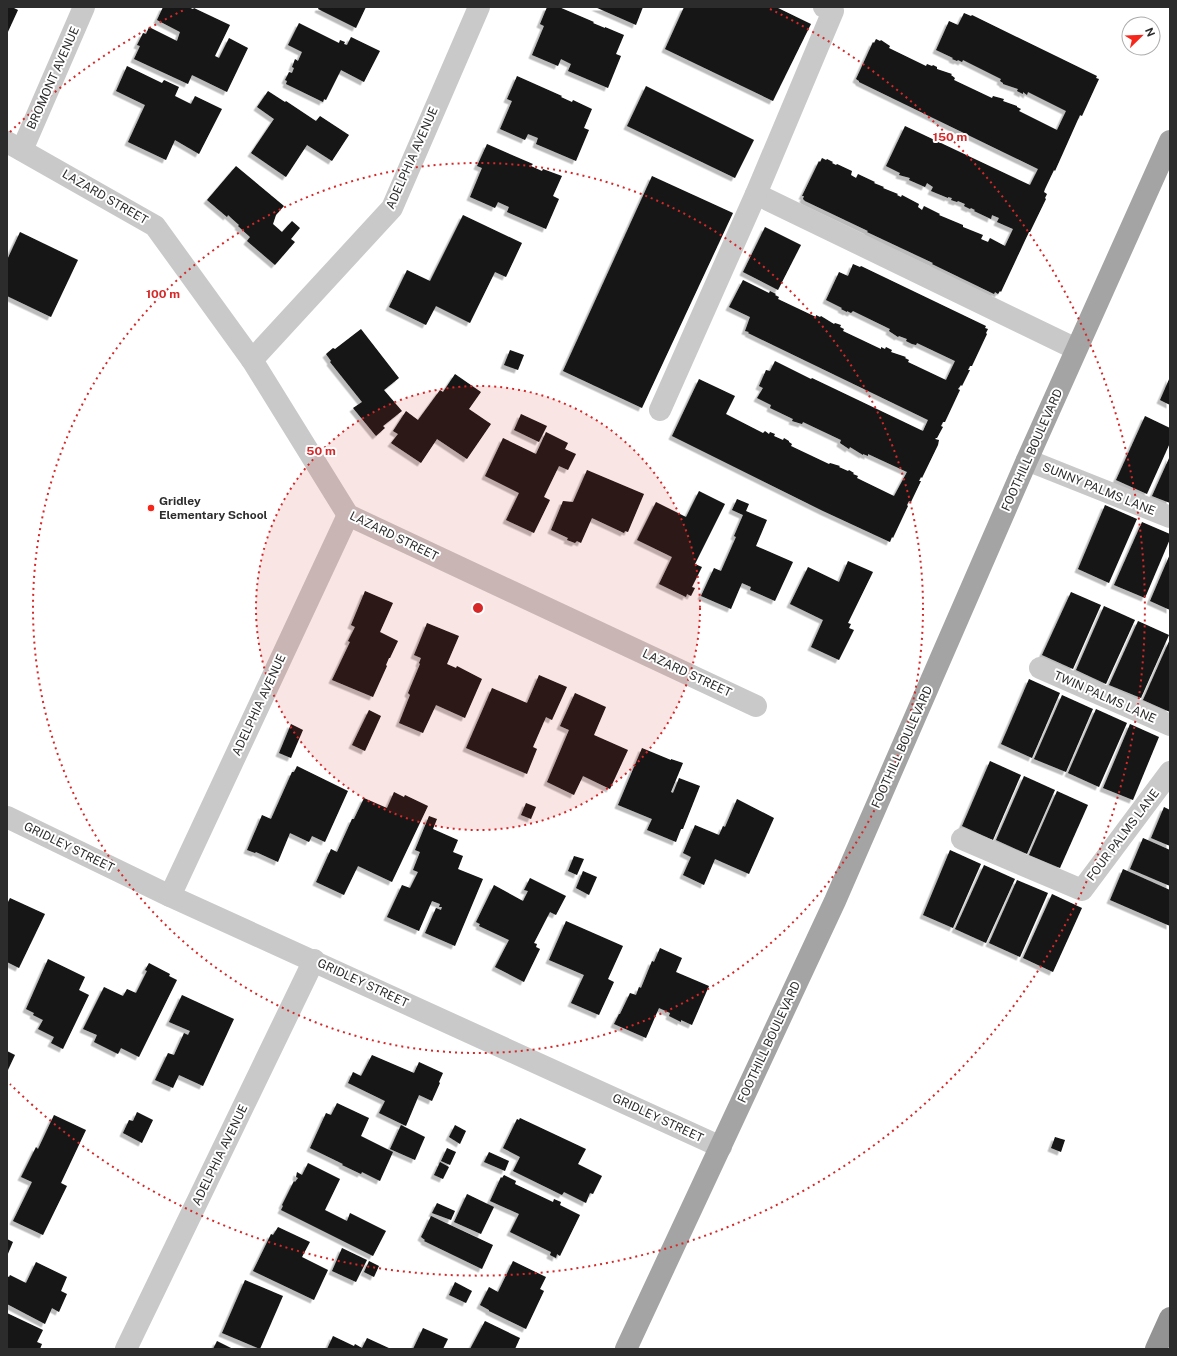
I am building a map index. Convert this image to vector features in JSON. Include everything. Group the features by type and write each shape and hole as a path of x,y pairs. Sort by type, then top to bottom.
{"highway":[{"path":"1156,1349 1170,1318"}],"main road":[{"name":"FOOTHILL BOULEVARD","path":"626,1349 835,901 1027,460 1170,141"}],"street":[{"name":"BROMONT AVENUE","path":"14,146 84,7"},
{"name":"ADELPHIA AVENUE","path":"252,360 392,208 479,7"},
{"path":"660,410 756,194 833,11 824,7"},
{"name":"LAZARD STREET","path":"14,146 155,226 252,360 348,515 756,706"},
{"path":"756,194 1076,350"},
{"name":"SUNNY PALMS LANE","path":"1027,460 1170,517"},
{"name":"ADELPHIA AVENUE","path":"170,896 348,515"},
{"name":"TWIN PALMS LANE","path":"1040,668 1170,725"},
{"name":"FOUR PALMS LANE","path":"962,839 1082,890 1170,772"},
{"name":"GRIDLEY STREET","path":"7,817 170,896 314,960 721,1147"},
{"name":"ADELPHIA AVENUE","path":"126,1349 314,960"}],"building":[{"path":"7,7 12,7 18,10 7,34"},
{"path":"163,7 194,8 230,25 215,56 219,58 229,38 248,48 227,92 192,75 188,84 134,59 140,46 137,45 143,33 146,34 149,27 177,41 180,32 157,20"},
{"path":"319,7 366,7 356,28 318,9"},
{"path":"547,7 559,7 594,22 593,23 624,35 616,54 621,56 608,88 568,71 571,64 561,59 558,66 532,55 544,26 540,24"},
{"path":"595,7 643,7 636,25"},
{"path":"684,7 776,7 811,24 773,101 665,49"},
{"path":"964,13 971,16 972,15 1097,76 1096,78 1099,79 1045,189 1044,192 1047,194 1046,199 1001,292 1000,291 998,294 995,292 994,294 805,201 803,199 804,196 802,196 819,161 820,162 822,158 827,159 836,165 837,164 852,171 851,175 856,178 858,174 884,187 883,188 898,194 897,195 901,197 902,195 919,204 918,207 922,210 924,206 940,214 939,215 963,225 963,227 983,235 981,239 988,242 990,238 1005,246 1013,229 997,222 999,218 992,215 991,219 971,208 970,209 964,206 965,204 951,200 952,198 948,198 931,191 933,187 927,183 925,187 909,180 910,178 899,175 900,173 886,166 905,126 1030,185 1038,169 859,82 856,79 873,42 874,43 876,39 881,40 890,46 889,48 926,66 927,64 933,65 937,67 937,69 952,74 951,75 955,78 954,80 992,98 993,96 1004,99 1003,101 1021,109 1019,111 1057,130 1066,111 1028,92 1027,95 1023,92 1023,94 1017,91 1018,89 1003,84 1000,81 1001,79 963,60 962,62 957,61 936,50 949,21 958,25"},
{"path":"299,23 339,43 340,40 345,42 344,44 347,45 351,37 380,51 364,82 341,70 326,100 324,99 323,102 286,84 287,81 285,80 289,72 292,73 294,68 292,67 295,59 298,61 302,52 288,45"},
{"path":"127,66 162,83 164,80 179,87 175,96 191,104 195,96 222,109 199,154 175,140 166,160 128,142 145,105 116,91"},
{"path":"517,76 572,102 573,100 592,109 584,128 589,130 576,161 536,144 538,138 528,134 525,140 500,129 512,101 507,99"},
{"path":"646,86 754,140 735,178 627,126"},
{"path":"268,91 316,121 320,116 349,135 332,161 307,145 286,177 251,153 274,119 257,107"},
{"path":"487,144 533,164 531,166 542,171 543,169 562,176 553,196 559,199 546,229 507,212 509,207 498,202 495,208 470,197 482,168 477,166"},
{"path":"236,166 284,206 276,215 273,224 282,232 292,221 300,228 291,239 295,242 275,265 247,241 250,237 238,226 239,225 207,200"},
{"path":"652,176 733,213 642,408 563,371"},
{"path":"463,215 522,243 506,277 495,272 470,323 436,306 426,325 389,307 407,270 430,281"},
{"path":"765,227 801,245 778,290 743,272"},
{"path":"20,232 78,260 51,317 7,296 7,260"},
{"path":"853,264 860,267 861,266 986,326 985,328 988,329 962,386 961,385 958,389 960,390 945,422 943,422 941,426 943,427 935,439 939,440 938,445 890,542 823,511 672,436 699,379 735,396 726,414 763,433 765,431 769,434 770,432 775,434 774,436 783,440 784,438 792,444 791,446 829,464 840,466 839,467 848,471 849,470 858,476 857,478 894,496 907,472 868,454 868,456 863,455 850,447 849,449 840,443 841,440 803,422 802,424 792,421 793,419 770,408 771,405 757,398 763,388 759,386 766,370 770,371 775,361 923,431 928,420 748,333 749,332 745,331 750,317 729,307 743,280 769,293 770,291 776,294 775,295 779,297 778,299 816,317 816,315 821,316 834,324 841,325 840,327 844,329 843,331 881,349 881,347 885,349 886,347 892,350 891,352 906,357 905,358 909,360 908,362 946,380 955,361 917,343 916,345 912,344 906,341 907,339 898,337 889,331 890,329 853,311 851,313 847,312 826,300 839,272 848,276"},
{"path":"361,329 399,378 384,390 402,411 383,426 385,428 376,436 353,408 362,402 330,362 331,361 326,354"},
{"path":"510,350 524,355 518,370 504,365"},
{"path":"455,374 481,392 469,409 491,424 467,459 437,439 421,463 391,443 398,434 393,431 406,411 418,420 440,390 443,392"},
{"path":"1170,377 1170,405 1160,400"},
{"path":"521,414 547,426 539,442 514,430"},
{"path":"1145,416 1170,428 1170,443 1147,494 1116,480"},
{"path":"546,432 568,443 565,449 576,454 568,470 559,466 544,497 550,500 534,533 506,520 519,493 485,476 503,438 536,454"},
{"path":"1170,456 1170,503 1152,496"},
{"path":"587,470 644,494 628,532 625,531 624,533 592,518 581,543 577,541 575,543 567,540 568,538 551,530 563,501 573,502"},
{"path":"699,491 725,504 695,564 702,567 692,587 695,588 691,596 687,594 686,597 659,584 672,557 637,540 656,502 686,517"},
{"path":"737,499 749,504 746,511 767,520 756,546 793,562 775,601 750,590 751,587 742,583 731,609 701,596 714,568 721,571 736,537 734,536 743,515 732,510"},
{"path":"1105,505 1137,519 1109,583 1078,569"},
{"path":"1142,522 1170,534 1170,539 1145,598 1114,585"},
{"path":"1170,554 1170,610 1150,601"},
{"path":"848,561 873,572 848,623 851,624 849,628 854,630 839,660 811,647 823,620 790,604 808,567 839,582"},
{"path":"365,591 393,603 380,632 398,641 389,658 373,697 332,680 350,642 348,641 355,627 351,625"},
{"path":"1071,592 1101,605 1073,669 1042,655"},
{"path":"1104,606 1135,620 1106,684 1076,670"},
{"path":"1138,621 1169,635 1141,698 1109,685"},
{"path":"427,623 459,636 447,664 456,668 457,666 482,679 465,718 436,705 423,733 399,723 410,695 408,693 420,664 421,658 414,655"},
{"path":"1170,639 1170,712 1143,700"},
{"path":"539,675 567,687 552,720 546,717 533,747 537,749 527,774 466,748 492,688 527,703"},
{"path":"1029,679 1060,693 1032,758 1001,744"},
{"path":"575,693 606,707 594,735 628,750 610,789 583,776 574,795 547,782 569,730 560,726"},
{"path":"1062,695 1093,709 1066,772 1034,759"},
{"path":"1096,709 1127,723 1099,787 1068,773"},
{"path":"369,710 381,716 365,751 352,745"},
{"path":"291,724 303,730 291,758 279,753"},
{"path":"1130,724 1159,737 1133,800 1103,788"},
{"path":"642,748 671,760 683,763 671,792 673,793 679,778 700,786 683,829 681,829 676,842 647,830 652,819 618,805"},
{"path":"990,761 1021,775 993,840 962,826"},
{"path":"297,766 348,791 325,842 312,836 309,842 290,833 278,862 256,852 247,850 262,815 271,819 292,772 294,772"},
{"path":"1024,776 1055,790 1027,854 996,840"},
{"path":"1057,791 1088,805 1060,868 1029,855"},
{"path":"394,792 404,797 405,795 428,806 392,882 358,866 344,895 316,882 331,849 337,852 352,819 354,819 364,798 387,808"},
{"path":"737,799 774,818 749,874 715,859 704,885 683,875 691,857 683,853 695,825 719,835 723,826 725,827"},
{"path":"526,803 536,807 531,819 521,815"},
{"path":"1164,807 1170,810 1170,846 1151,838"},
{"path":"429,816 437,819 433,829 458,840 453,852 463,856 458,869 483,879 455,946 425,933 436,908 441,910 442,907 439,907 440,904 432,901 419,931 387,917 402,885 410,888 418,872 413,870 420,852 415,850"},
{"path":"1143,838 1170,850 1170,886 1130,869"},
{"path":"950,850 981,864 953,928 923,915"},
{"path":"574,856 584,859 577,875 568,871"},
{"path":"984,865 1015,879 986,943 955,929"},
{"path":"1123,869 1170,890 1170,926 1110,900"},
{"path":"583,871 597,877 589,895 576,888"},
{"path":"530,878 566,896 556,915 550,912 534,943 537,944 536,947 540,949 524,982 495,967 509,940 479,926 480,924 476,922 494,885 523,901 528,891 524,890"},
{"path":"1017,880 1048,893 1020,957 989,943"},
{"path":"1052,894 1082,908 1053,972 1023,958"},
{"path":"10,898 45,914 19,968 7,962 7,904"},
{"path":"566,921 623,946 608,979 614,982 599,1015 571,1003 584,975 549,960"},
{"path":"660,948 682,958 676,972 709,986 692,1025 681,1020 681,1022 669,1016 670,1013 659,1008 646,1038 614,1024 630,993 636,995 639,987 641,988 652,961 654,962"},
{"path":"48,959 85,977 79,990 89,995 63,1049 51,1043 54,1037 38,1029 43,1020 33,1015 34,1013 26,1009"},
{"path":"149,963 170,974 169,976 177,980 139,1057 121,1048 118,1054 94,1042 97,1035 83,1029 104,987 123,996 127,989 136,993 147,971 145,970"},
{"path":"182,995 234,1019 203,1086 179,1075 173,1088 155,1080 168,1053 174,1055 184,1033 188,1035 190,1031 169,1022"},
{"path":"7,1051 15,1055 7,1072"},
{"path":"372,1055 414,1073 419,1062 443,1073 432,1101 419,1095 406,1126 379,1113 385,1101 348,1083 353,1072 361,1076"},
{"path":"337,1103 369,1118 361,1136 393,1152 380,1181 362,1172 361,1174 310,1148 326,1113 331,1115"},
{"path":"137,1112 153,1120 142,1143 123,1133 129,1120 133,1121"},
{"path":"54,1115 86,1130 61,1183 67,1186 43,1235 13,1221 32,1182 21,1177 36,1147 38,1149"},
{"path":"520,1118 586,1149 578,1164 602,1176 593,1194 590,1193 586,1203 564,1192 562,1195 513,1171 520,1157 503,1148 517,1119 519,1120"},
{"path":"401,1125 425,1137 415,1160 390,1149"},
{"path":"455,1125 466,1131 460,1144 449,1137"},
{"path":"1055,1137 1065,1140 1061,1152 1051,1148"},
{"path":"447,1148 456,1152 450,1165 441,1161"},
{"path":"489,1152 509,1161 505,1171 484,1162"},
{"path":"440,1162 449,1167 443,1179 434,1175"},
{"path":"308,1163 340,1179 325,1210 347,1221 350,1213 386,1231 373,1256 281,1210 294,1181 295,1182 298,1178 296,1177 297,1172 302,1175"},
{"path":"504,1175 516,1181 515,1184 553,1202 554,1199 561,1202 560,1205 580,1215 560,1256 557,1254 556,1258 550,1255 551,1252 510,1232 519,1214 490,1201 501,1177 502,1178"},
{"path":"467,1194 494,1207 481,1234 454,1222"},
{"path":"437,1203 455,1211 451,1220 432,1213"},
{"path":"431,1216 493,1245 482,1269 424,1241 425,1240 421,1237"},
{"path":"278,1227 310,1242 302,1257 328,1270 314,1300 253,1271 271,1234 273,1235"},
{"path":"7,1239 13,1242 7,1256"},
{"path":"342,1248 367,1260 356,1282 332,1271"},
{"path":"369,1261 379,1266 374,1277 364,1272"},
{"path":"513,1261 546,1277 540,1289 544,1291 526,1329 480,1305 489,1287 498,1292"},
{"path":"36,1262 67,1277 61,1291 67,1294 59,1312 52,1308 45,1324 7,1304 7,1276 9,1277 10,1275 26,1283"},
{"path":"245,1280 283,1296 260,1349 222,1333"},
{"path":"455,1282 472,1291 466,1303 449,1295"},
{"path":"7,1313 43,1330 37,1342 42,1344 40,1349 7,1349"},
{"path":"485,1321 520,1338 515,1349 470,1349"},
{"path":"423,1328 448,1339 443,1349 413,1349"},
{"path":"333,1336 354,1346 355,1344 362,1348 367,1338 391,1349 327,1349"},
{"path":"217,1341 233,1349 213,1349"}],"place":[{"name":"Gridley Elementary School","path":"151,508"}]}
